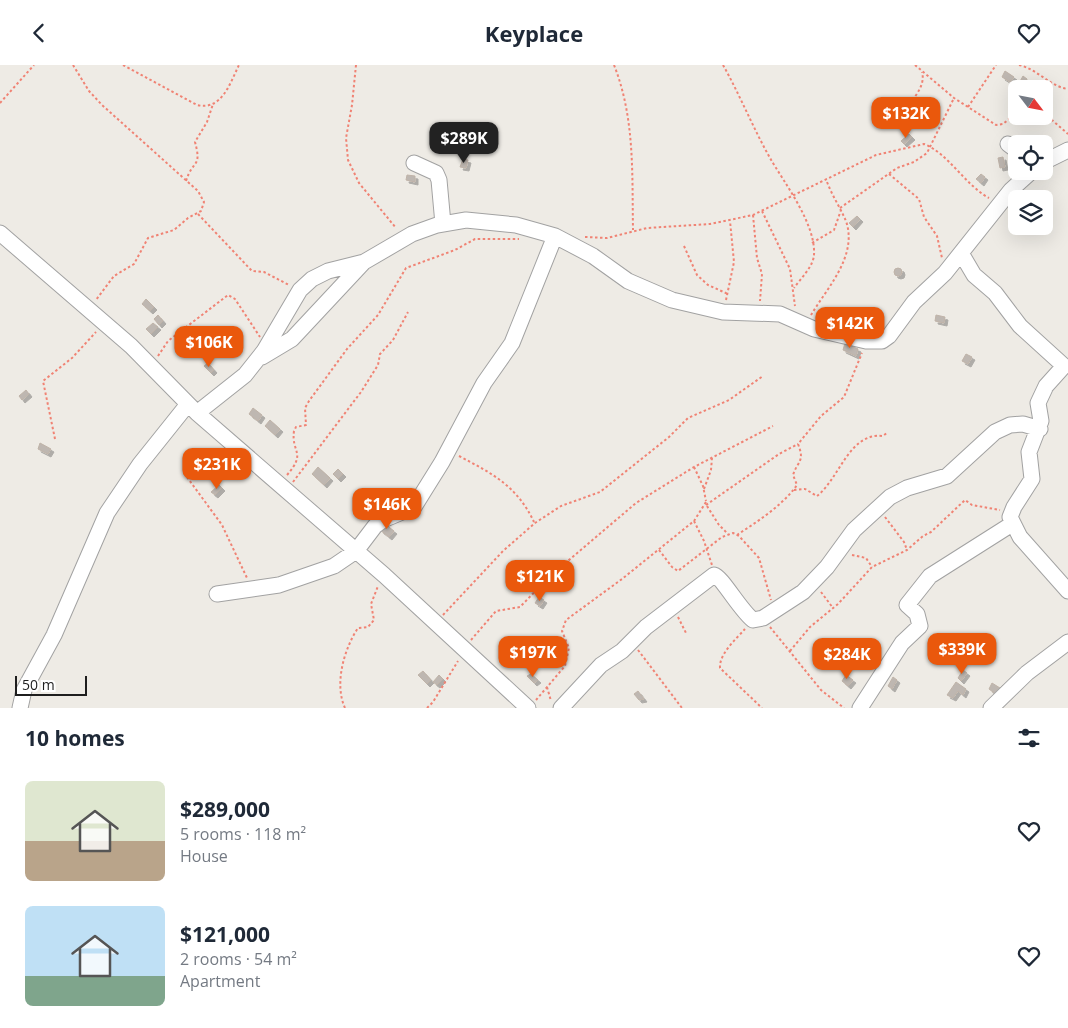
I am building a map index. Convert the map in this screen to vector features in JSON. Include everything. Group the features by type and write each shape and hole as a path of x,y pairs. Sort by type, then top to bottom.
{"street":[{"path":"1053,158 1068,150"},
{"path":"414,163 436,173 439,180 443,224"},
{"path":"20,708 24,690 54,635 107,513 140,464 193,409 245,375 266,347 300,290 312,279 328,271 364,262 405,238 443,224 466,220 490,222 516,225 555,236 574,244 628,281 672,300 723,312 780,314 799,323 874,342 889,337 907,309 945,273 1000,203 1023,180"},
{"path":"0,233 154,368 193,409 531,705"},
{"path":"217,594 279,585 318,574 356,551 375,526 414,507 449,449 484,383 512,343 555,236"},
{"path":"961,253 974,275 995,293 1020,326 1064,366 1046,386 1038,403 1041,421 1040,429 1029,452 1032,479 1014,507 1011,520 1020,537 1068,591"},
{"path":"257,359 292,339 364,262"},
{"path":"556,706 646,627 674,608 715,574 742,610 763,617 795,599 814,582 854,530 890,497 907,489 947,476 995,432 1010,425 1023,425 1040,429"},
{"path":"860,708 902,643 920,626 917,614 907,605 917,592 930,576 1011,520"},
{"path":"991,708 1027,673 1068,642"}],"path":[{"path":"0,103 34,65"},
{"path":"55,439 43,381 72,359 101,320 96,304 99,295 114,276 134,264 146,240 174,230 204,207 203,197 102,105 89,91 73,65"},
{"path":"123,65 197,105 206,107 213,104 224,94 239,65"},
{"path":"356,65 346,138 348,160 358,183 405,238"},
{"path":"614,65 625,100 631,133 633,231"},
{"path":"723,65 770,157 793,195 812,243 814,255 811,264 794,288"},
{"path":"915,65 954,99 996,125 1008,120"},
{"path":"968,107 996,65"},
{"path":"1019,65 1034,70 1068,89"},
{"path":"895,118 921,87 923,80 921,70"},
{"path":"812,243 834,230 841,209 897,168 921,158 930,146 954,99"},
{"path":"186,181 198,159 199,153 195,142 207,122 213,104"},
{"path":"1053,121 1068,134"},
{"path":"584,237 606,238 633,231 730,221 734,218 753,215 876,155 924,144 930,146 978,192 1000,203"},
{"path":"889,174 919,199 924,217 934,229 940,244 942,264"},
{"path":"799,323 832,284 849,243 848,230 841,209 826,179"},
{"path":"762,211 772,236 785,256 794,288 799,323"},
{"path":"198,213 252,271 264,272 300,290"},
{"path":"753,215 757,258 762,274 759,312"},
{"path":"723,312 734,262 730,221"},
{"path":"275,479 287,475 296,464 298,457 294,431 296,427 306,425 305,408 347,349 378,315 406,268 455,250 475,239 522,239"},
{"path":"684,246 697,275 708,285 728,294"},
{"path":"154,368 161,349 168,341 228,295 235,299 266,347"},
{"path":"287,490 361,392 378,365 380,354 394,340 408,312"},
{"path":"531,705 566,667 569,648 562,631 566,620 694,521 706,503 779,454 798,444 821,416 844,397 858,366 866,341"},
{"path":"434,622 459,600 503,551 535,523 562,506 600,492 670,437 688,418 729,400 763,376"},
{"path":"427,708 434,702 439,690 451,675 464,648 486,619 496,611 520,607 549,577 636,503 694,467 773,426"},
{"path":"794,490 805,489 817,496 856,446 873,435 883,436 888,432"},
{"path":"694,467 704,490 706,503 719,525 728,534 737,535 767,515 794,490 797,485 793,475 801,463 801,453 798,444"},
{"path":"449,449 500,479 520,498 535,523"},
{"path":"704,490 711,470 712,458"},
{"path":"184,473 229,538 252,590"},
{"path":"790,651 810,627 833,608 872,567 907,550 922,536 931,533 965,500 972,505 1002,511 1011,520"},
{"path":"875,510 884,515 894,527 907,550"},
{"path":"694,521 704,541 715,574"},
{"path":"658,549 672,567 678,571 728,534"},
{"path":"737,535 761,563 762,577 772,603 763,617 724,655 720,662 720,668 762,708"},
{"path":"837,554 862,556 872,567"},
{"path":"345,708 342,701 340,684 346,653 358,628 368,627 374,620 370,604 384,575"},
{"path":"814,582 833,608"},
{"path":"674,608 686,633"},
{"path":"763,617 821,690 844,708"},
{"path":"632,641 682,708"},
{"path":"547,687 556,706"}],"building":[{"path":"1005,71 1014,77 1008,81 1002,77"},
{"path":"909,134 912,137 904,144 901,141"},
{"path":"440,136 453,138 452,146 439,144"},
{"path":"1003,157 1005,167 1000,168 998,158"},
{"path":"463,159 468,160 466,168 460,167"},
{"path":"981,174 985,177 981,183 976,179"},
{"path":"407,175 415,176 415,182 406,180"},
{"path":"857,216 860,219 853,227 849,223"},
{"path":"898,268 902,272 898,276 894,272"},
{"path":"146,299 154,307 150,311 142,304"},
{"path":"158,315 163,321 159,325 154,319"},
{"path":"936,315 945,317 944,323 935,321"},
{"path":"153,323 158,327 151,334 146,329"},
{"path":"845,343 858,349 856,356 843,350"},
{"path":"966,354 972,357 968,364 962,361"},
{"path":"208,363 214,370 211,373 204,366"},
{"path":"26,390 29,394 22,400 19,396"},
{"path":"253,408 262,415 258,421 249,414"},
{"path":"270,420 280,429 275,435 265,426"},
{"path":"40,443 51,449 48,454 38,449"},
{"path":"318,467 330,478 324,485 312,474"},
{"path":"338,469 343,474 338,479 333,474"},
{"path":"219,485 222,488 215,495 211,492"},
{"path":"385,524 394,531 389,537 380,530"},
{"path":"539,597 544,600 540,606 535,603"},
{"path":"561,649 564,653 556,660 553,656"},
{"path":"504,651 513,658 510,663 502,655"},
{"path":"963,670 967,673 961,681 958,678"},
{"path":"423,671 431,680 427,684 418,675"},
{"path":"531,674 538,680 534,683 527,676"},
{"path":"439,675 443,679 437,685 433,682"},
{"path":"846,675 853,680 848,686 842,681"},
{"path":"893,677 897,680 892,689 888,686"},
{"path":"956,682 966,689 963,695 958,691 953,698 947,695"},
{"path":"992,683 1000,688 1003,685 1007,688 1001,698 989,689"},
{"path":"638,691 644,699 639,700 634,694"}]}
